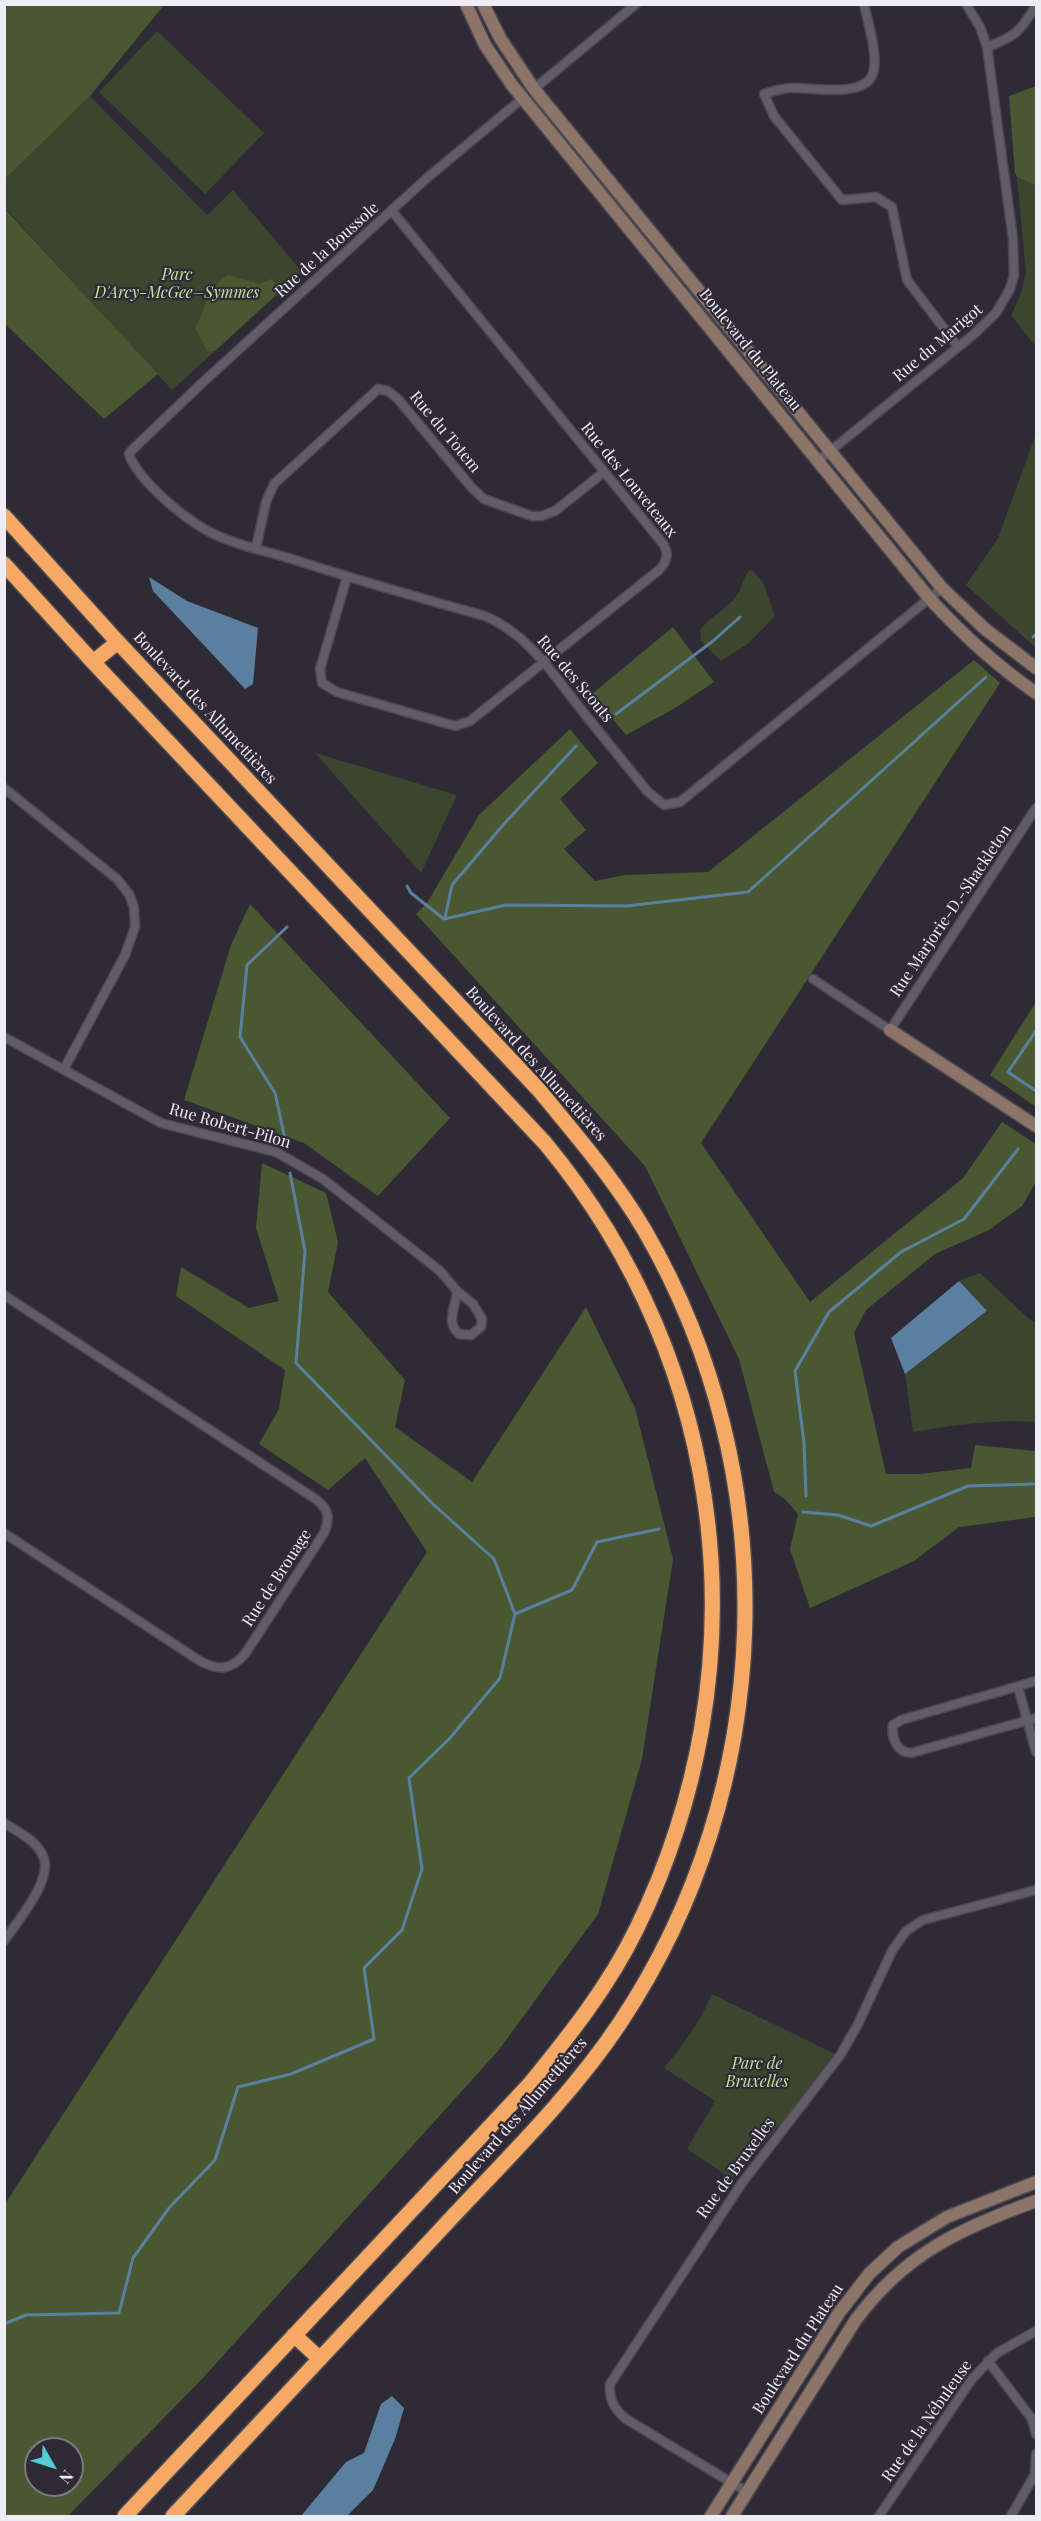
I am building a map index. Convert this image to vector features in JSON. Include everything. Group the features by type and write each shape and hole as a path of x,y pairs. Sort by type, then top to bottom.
{"highway":[{"name":"Boulevard des Allumettières","path":"4,516 118,642 539,1090 603,1168 659,1258 698,1344 722,1422 742,1531 746,1589 744,1655 730,1763 707,1847 687,1899 663,1948 622,2019 576,2082 173,2517"},
{"name":"Boulevard des Allumettières","path":"4,564 93,662 515,1111 563,1166 624,1258 651,1316 680,1395 706,1502 714,1609 703,1729 692,1782 674,1839 636,1929 595,2000 529,2085 125,2517"},
{"path":"93,662 118,642"},
{"path":"294,2335 320,2359"}],"main road":[{"name":"Boulevard du Plateau","path":"466,4 485,45 523,98 930,599 969,639 1036,693"},
{"name":"Boulevard du Plateau","path":"483,4 500,38 534,89 942,588 985,629 1036,668"},
{"path":"523,98 534,89"},
{"path":"890,1030 1036,1126"},
{"name":"Boulevard du Plateau","path":"711,2517 839,2313 884,2259 915,2235 947,2217 1036,2182"},
{"name":"Boulevard du Plateau","path":"732,2517 855,2320 879,2291 912,2261 951,2235 1036,2201"}],"street":[{"path":"534,89 636,4"},
{"path":"864,4 874,63 871,80 865,85 847,89 782,89 764,94 774,116 842,200 876,198 892,207 907,280 958,347"},
{"name":"Rue du Marigot","path":"818,461 958,347 996,313 1006,298 1014,276 1013,239 987,47 980,27 966,4"},
{"path":"987,47 1013,37 1021,30 1036,5"},
{"name":"Rue de la Boussole","path":"129,454 201,384 427,178 523,98"},
{"name":"Rue des Louveteaux","path":"348,577 320,669 322,683 337,692 449,725 460,726 470,721 659,570 666,561 667,550 664,545 392,212"},
{"name":"Rue du Totem","path":"256,548 266,502 274,483 378,389 388,391 398,399 477,494 492,502 532,516 548,515 604,472"},
{"name":"Rue des Scouts","path":"129,454 132,462 160,494 185,516 215,534 348,577 494,620 519,637 544,662 647,791 659,802 670,805 680,802 942,588"},
{"path":"4,788 117,879 129,894 134,908 135,927 125,955 64,1070"},
{"name":"Rue Marjorie-D.-Shackleton","path":"890,1030 1036,808"},
{"path":"813,979 890,1030"},
{"name":"Rue Robert-Pilon","path":"4,1037 161,1123 263,1148 294,1160 323,1179 440,1270 457,1291 473,1304 482,1319 481,1327 471,1335 459,1334 451,1326 450,1320 457,1302 457,1291"},
{"name":"Rue de Brouage","path":"4,1295 317,1500 327,1511 328,1519 324,1533 245,1653 234,1665 219,1669 200,1661 4,1533"},
{"path":"1032,1719 911,1753 904,1752 897,1746 891,1730 892,1725 901,1720 1036,1682"},
{"path":"1018,1687 1032,1719 1036,1752"},
{"path":"4,1823 34,1844 43,1855 46,1869 36,1893 4,1941"},
{"name":"Rue de Bruxelles","path":"747,2492 617,2412 609,2394 610,2385 742,2183 840,2054 858,2024 892,1951 906,1931 923,1920 1036,1890"},
{"name":"Rue de la Nébuleuse","path":"879,2517 963,2391 988,2361 1016,2340 1036,2331"},
{"path":"988,2361 1032,2419 1036,2434"},
{"path":"1011,2517 1035,2474 1036,2454"}],"green space":[{"path":"5,4 164,5 90,96 5,179"},
{"path":"157,31 264,133 205,194 99,92"},
{"path":"1036,86 1036,186 1017,177 1015,173 1009,96"},
{"name":"Parc D'Arcy-McGee–Symmes","path":"90,96 207,215 233,190 302,272 172,390 5,208 5,179"},
{"path":"1017,177 1036,186 1036,347 1011,315 1020,296 1026,273"},
{"path":"4,208 158,374 104,419 5,324"},
{"path":"228,275 259,284 271,279 281,290 216,350 208,352 195,328 211,292"},
{"path":"1036,434 1036,648 966,585 998,538"},
{"path":"751,569 763,582 775,616 749,643 721,661 701,641 700,630 735,598"},
{"path":"673,627 714,682 675,708 626,735 592,694"},
{"path":"974,660 1000,683 701,1143 810,1302 963,1178 1002,1122 1036,1144 1036,1182 1022,1206 989,1230 935,1254 866,1310 854,1333 886,1474 919,1474 971,1468 975,1445 1036,1451 1036,1517 959,1527 914,1561 810,1608 790,1549 798,1514 785,1499 774,1492 739,1359 645,1166 416,914 427,903 479,815 570,729 598,763 560,799 586,830 564,849 595,881 625,875 708,872"},
{"path":"315,753 457,795 421,873"},
{"path":"250,904 450,1118 378,1196 304,1143 184,1100 231,945"},
{"path":"1036,1002 1036,1107 990,1075"},
{"path":"262,1163 326,1193 338,1242 328,1292 405,1380 395,1427 472,1482 586,1307 635,1408 673,1559 642,1759 598,1914 498,2051 202,2379 68,2516 5,2516 5,2204 427,1552 365,1458 328,1490 259,1444 279,1409 285,1370 176,1296 181,1267 249,1308 279,1301 256,1228"},
{"path":"980,1273 1036,1323 1036,1422 990,1422 913,1432 905,1374 987,1312 959,1281"},
{"name":"Parc de Bruxelles","path":"712,1994 835,2054 806,2093 733,2180 687,2149 715,2101 664,2068 691,2033"}],"water":[{"path":"149,577 187,601 258,628 253,684 245,689 153,591"},
{"path":"959,1281 987,1311 905,1374 891,1338"},
{"path":"392,2396 404,2408 395,2439 373,2490 347,2516 301,2516 346,2462 364,2453 381,2404"}],"waterway":[{"path":"616,714 713,641 740,617"},
{"path":"1033,637 1036,634"},
{"path":"407,886 411,893 444,919 506,905 626,906 748,892 986,677"},
{"path":"445,918 452,885 504,824 576,746"},
{"path":"285,1139 275,1093 240,1037 247,965 287,927"},
{"path":"1036,1031 1008,1072 1036,1091"},
{"path":"806,1496 804,1443 795,1371 829,1312 901,1252 964,1219 1018,1149"},
{"path":"290,1173 305,1251 296,1363 434,1505 494,1559 515,1614"},
{"path":"803,1512 838,1515 871,1526 968,1486 1036,1484"},
{"path":"4,2324 26,2315 119,2313 133,2258 169,2208 215,2160 238,2087 291,2074 374,2039 364,1968 402,1930 422,1869 409,1778 450,1738 500,1678 515,1614 572,1590 597,1542 659,1529"}]}
